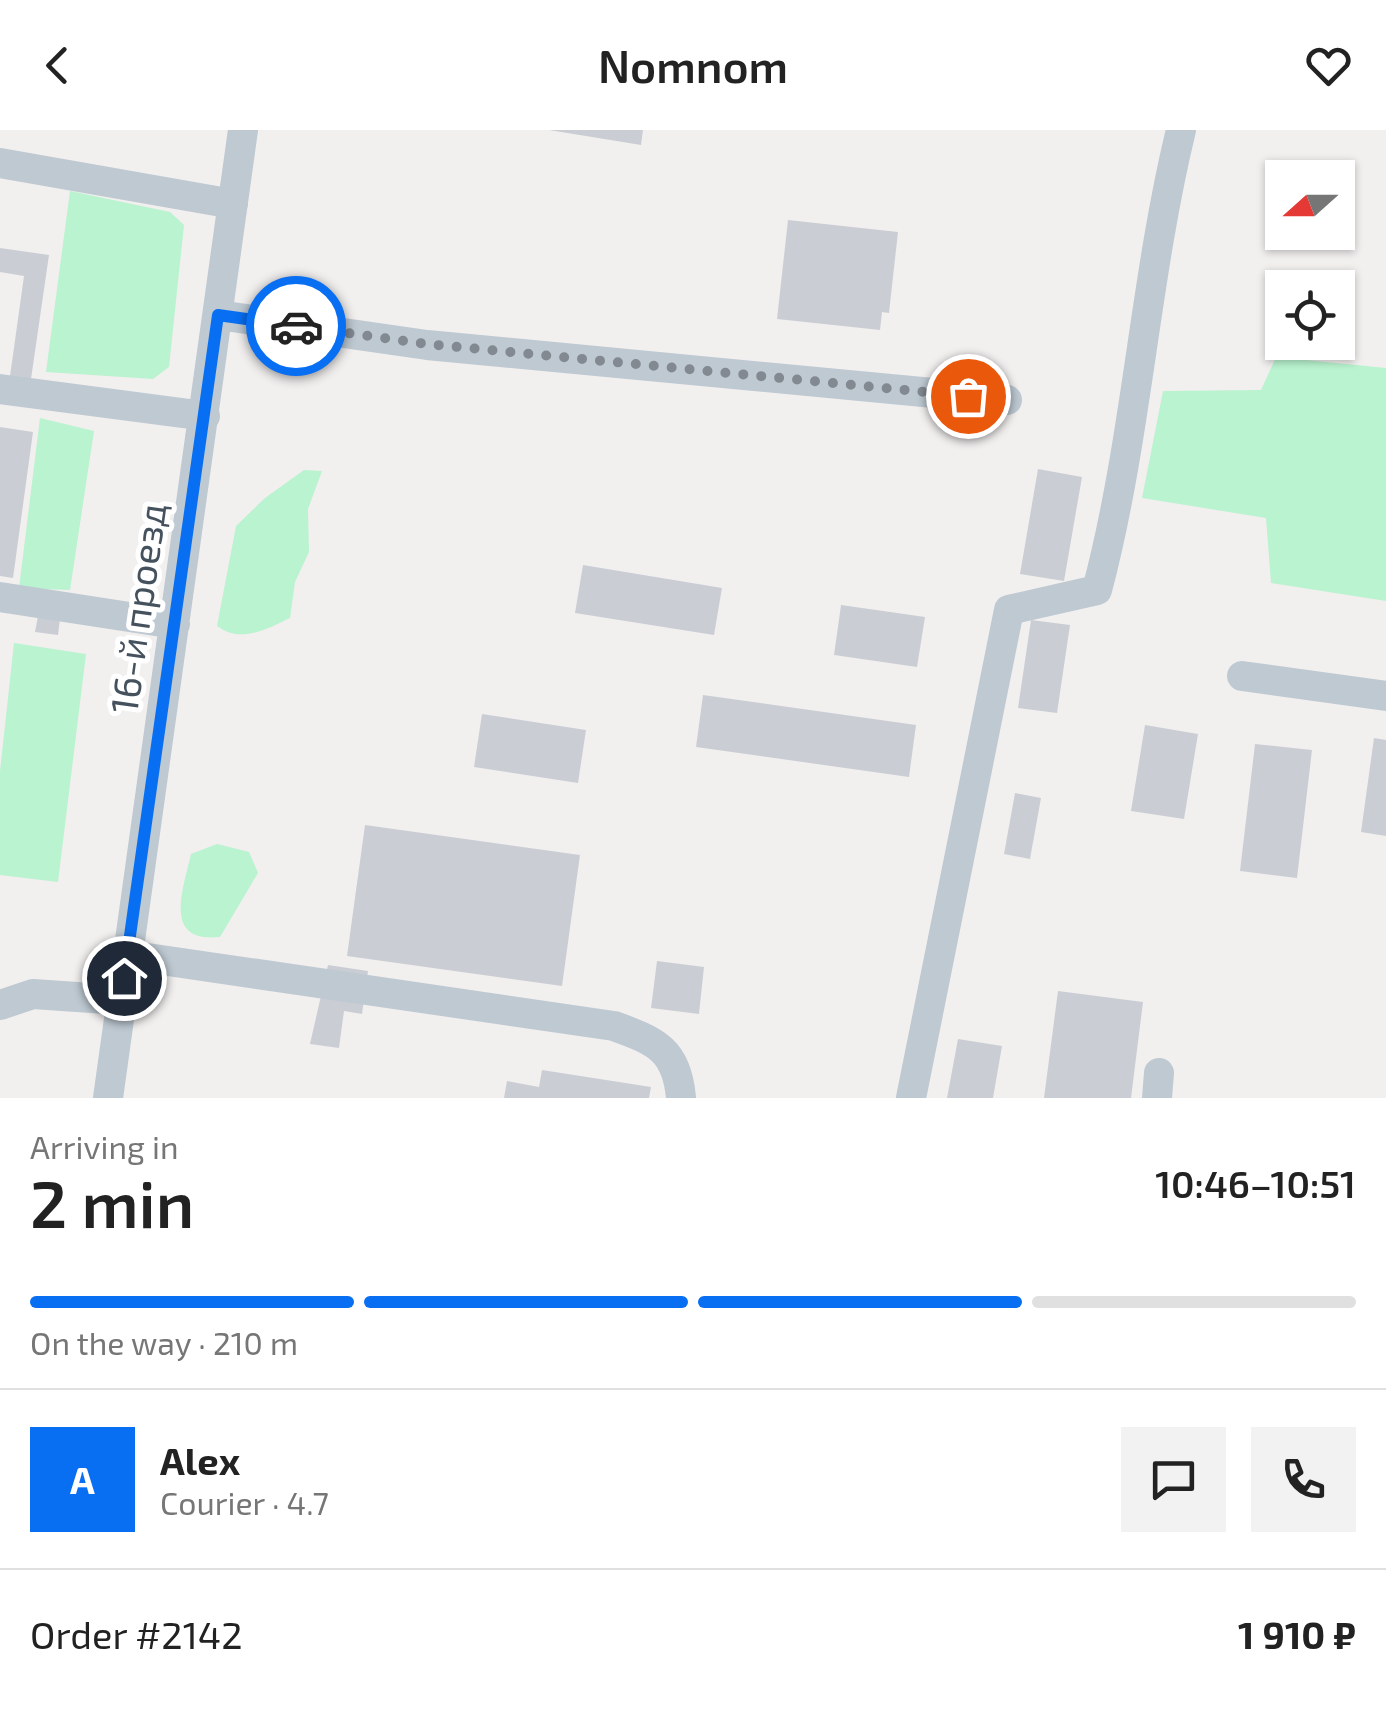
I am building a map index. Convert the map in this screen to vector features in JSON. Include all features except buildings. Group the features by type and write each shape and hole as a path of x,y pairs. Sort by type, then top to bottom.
{"street":[{"name":"16-й проезд","path":"108,1098 242,130"},
{"path":"911,1098 1009,610 1098,590 1116,521 1158,225 1181,130"},
{"path":"0,164 233,204"},
{"path":"218,315 427,344 1007,400"},
{"path":"0,389 205,416"},
{"path":"0,597 175,624"},
{"path":"1242,676 1386,696"},
{"path":"127,955 614,1026 648,1038 666,1052 679,1074 681,1098"},
{"path":"0,1005 18,995 33,994 121,1000"}],"green space":[{"path":"70,191 170,212 184,225 169,367 153,379 46,372"},
{"path":"1275,360 1386,368 1386,601 1271,583 1266,518 1142,498 1163,391 1261,390"},
{"path":"40,418 94,431 70,590 19,588"},
{"path":"304,470 322,471 308,509 309,552 295,582 290,618 254,633 226,631 217,626 236,526 265,498"},
{"path":"14,643 86,654 58,882 0,875 0,771"},
{"path":"217,844 249,852 258,873 220,937 202,937 190,932 183,923 181,898 191,854"}],"way so far":[{"path":"296,326 427,344 968,396"}],"route":[{"path":"124,978 218,315 296,326"}]}
